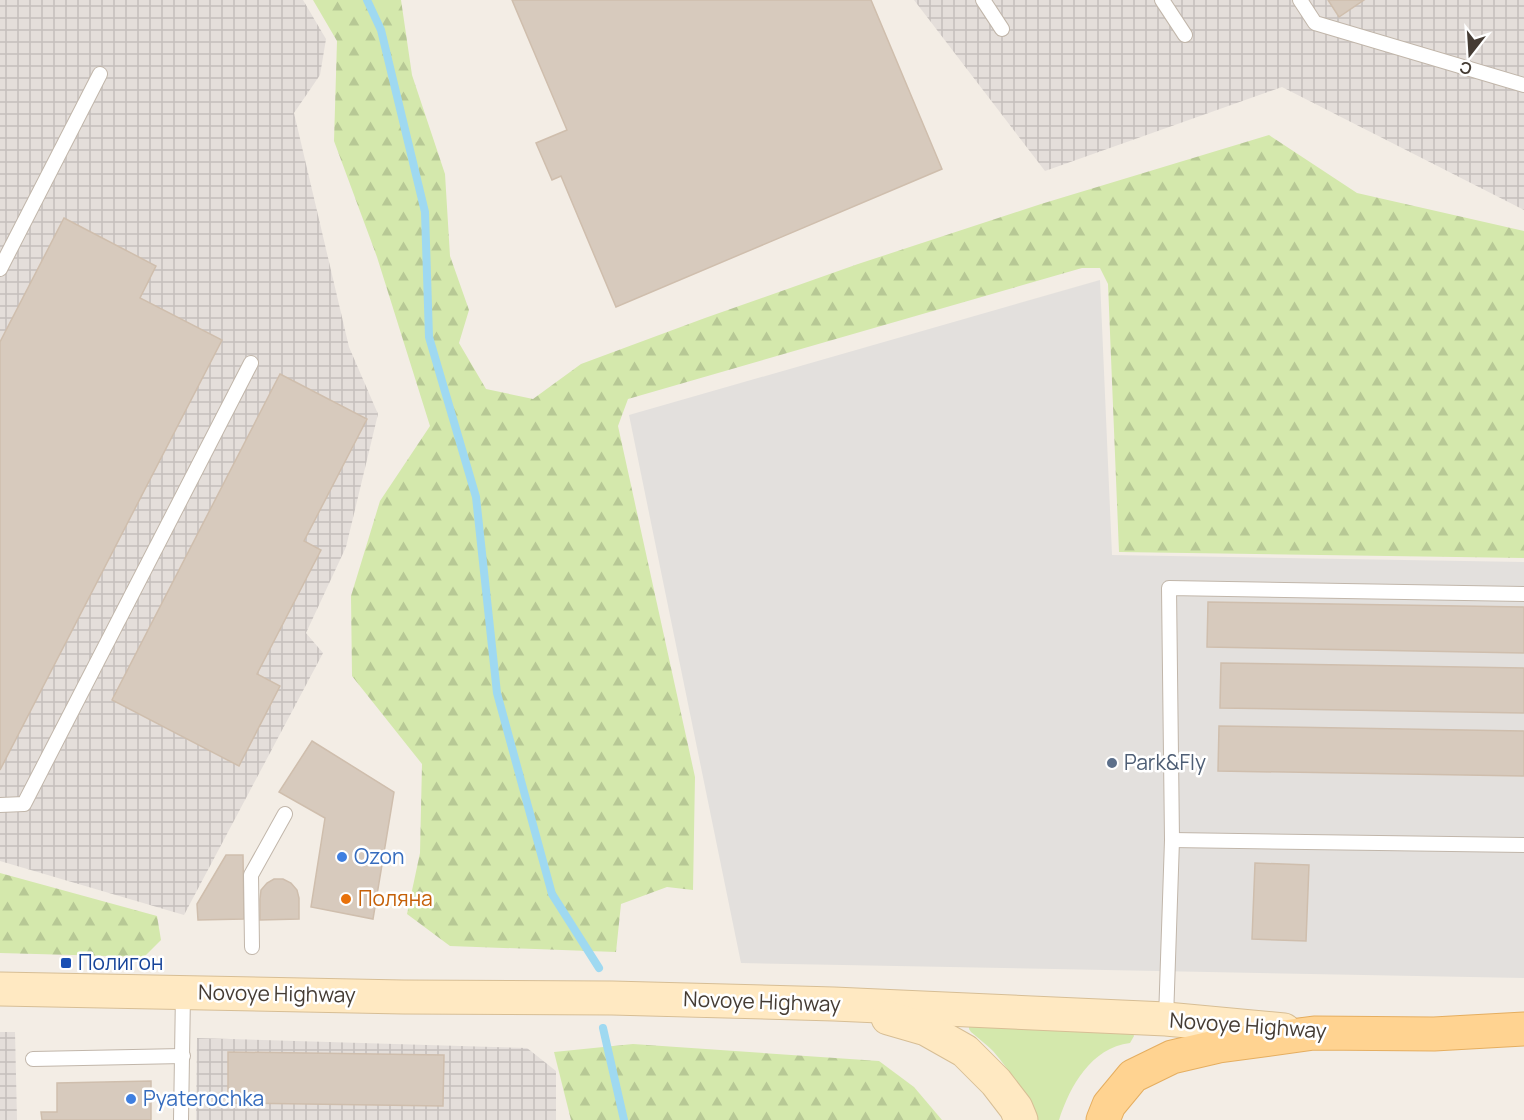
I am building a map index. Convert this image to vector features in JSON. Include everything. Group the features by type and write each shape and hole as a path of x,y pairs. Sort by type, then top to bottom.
{"main road":[{"name":"Novoye Highway","path":"0,989 392,997 612,998 834,1004 1166,1019 1314,1033 1434,1034 1524,1029"},
{"path":"834,1004 926,1029 964,1051 996,1082 1016,1108 1021,1120"},
{"path":"1103,1120 1109,1105 1133,1076 1172,1057 1219,1046 1314,1033"}],"lane":[{"path":"983,0 1002,29"},
{"path":"1162,0 1185,35"},
{"path":"1300,0 1316,22 1524,85"},
{"path":"0,269 100,74"},
{"path":"0,805 24,804 251,363"},
{"path":"1166,1019 1172,840 1169,588 1524,594"},
{"path":"252,947 251,875 285,814"},
{"path":"1172,840 1524,845"},
{"path":"181,1120 183,993"},
{"path":"33,1059 183,1056"}],"shaded area":[{"path":"0,0 303,0 326,39 320,75 294,113 349,347 378,414 346,547 306,633 323,653 184,915 0,861"},
{"path":"914,0 1524,0 1524,210 1282,87 1045,171"},
{"name":"Park&Fly","path":"1100,280 1112,555 1524,562 1524,978 741,963 629,415"},
{"path":"0,1032 15,1032 17,1120 0,1120"},
{"path":"197,1038 527,1048 556,1071 556,1120 196,1120"}],"green space":[{"path":"313,0 401,0 412,75 445,174 450,256 469,310 459,343 486,389 533,399 581,364 705,318 858,264 1041,204 1269,135 1357,193 1524,231 1524,558 1119,552 1108,284 1100,268 1082,268 628,399 618,426 695,777 693,890 667,887 621,904 616,952 450,946 407,914 420,853 422,764 352,676 351,596 380,501 430,426 377,257 334,141 337,41"},
{"path":"0,873 157,916 161,940 144,957 0,953"},
{"path":"969,1025 1133,1033 1134,1036 1130,1043 1104,1052 1084,1071 1069,1094 1059,1120 1036,1120 1006,1067 993,1051 971,1032"},
{"path":"633,1044 879,1061 914,1087 942,1120 571,1120 554,1052"}],"building":[{"path":"512,0 871,0 942,169 616,307 561,176 552,180 536,143 567,130"},
{"path":"1328,0 1364,0 1339,17"},
{"path":"64,218 156,266 140,298 222,340 0,770 0,342"},
{"path":"280,374 367,419 304,541 321,550 257,674 280,686 239,766 112,700"},
{"path":"1208,602 1524,607 1524,653 1207,647"},
{"path":"1221,663 1524,668 1524,713 1220,708"},
{"path":"1219,726 1524,731 1524,776 1218,771"},
{"path":"312,741 394,792 373,919 311,907 325,818 279,792"},
{"path":"226,855 243,855 244,919 198,920 197,904"},
{"path":"1255,863 1309,865 1306,941 1252,939"},
{"path":"274,879 283,879 297,890 299,919 260,920 261,890"},
{"path":"228,1052 444,1055 443,1106 228,1103"},
{"path":"151,1081 151,1120 42,1120 41,1112 57,1112 57,1083"}],"waterway":[{"path":"367,0 381,30 425,212 429,337 476,497 497,693 552,894 599,968"},
{"path":"603,1028 624,1120"}],"place":[{"name":"Park&Fly","path":"1112,763"},
{"name":"Ozon","path":"342,857"},
{"name":"Поляна","path":"346,899"},
{"name":"Полигон","path":"66,963"},
{"name":"Pyaterochka","path":"131,1099"}]}
